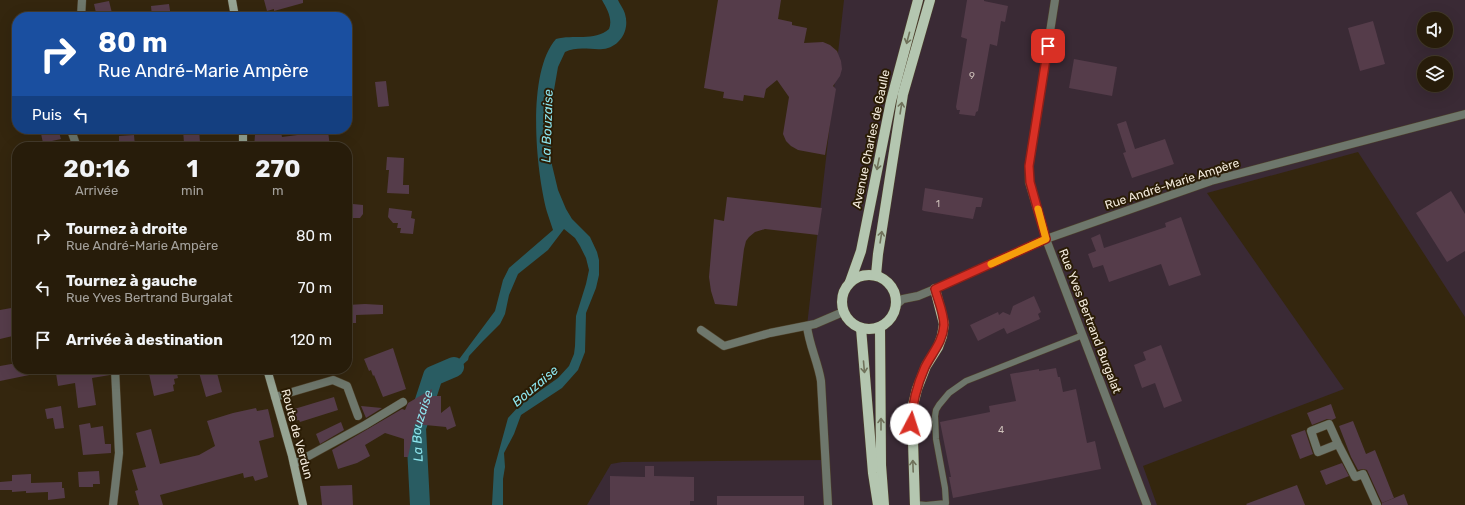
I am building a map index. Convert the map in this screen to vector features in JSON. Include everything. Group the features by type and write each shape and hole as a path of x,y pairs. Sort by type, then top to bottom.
{"main road":[{"path":"232,0 234,12"},
{"name":"Avenue Charles de Gaulle","path":"843,312 842,296 850,282 861,251 891,101 918,0"},
{"name":"Avenue Charles de Gaulle","path":"876,275 903,94 930,0"},
{"path":"843,312 847,319 854,325 871,330 888,322 894,314 896,297 894,290 883,278 876,275 862,276 850,282"},
{"path":"915,505 912,409 917,389 926,366 938,347 944,324 935,289"},
{"path":"880,327 881,465 884,505"},
{"path":"861,328 873,474 878,505"},
{"name":"Route de Verdun","path":"268,374 294,464 303,505"}],"street":[{"path":"81,12 82,0"},
{"name":"Rue Yves Bertrand Burgalat","path":"1055,0 1029,166 1030,182 1046,239 1147,505"},
{"name":"Rue André-Marie Ampère","path":"896,305 903,299 918,296 935,289 1046,239 1211,181 1465,114"},
{"path":"700,330 724,346 770,333 815,324 843,312"},
{"path":"807,326 809,338 822,381 828,505"},
{"path":"113,505 119,453 115,374"},
{"path":"275,397 333,380 347,386 358,416"},
{"path":"294,464 365,425 403,402"},
{"path":"1338,444 1355,477 1364,474 1377,505"}],"lane":[{"path":"915,505 946,503 945,488 936,439 935,416 939,404 966,381 1082,335"}],"shaded area":[{"path":"844,0 1465,0 1465,317 1358,152 1207,193 1344,389 1143,466 1157,505 587,505 611,464 622,462 824,460 821,381 807,326"}],"water":[{"path":"602,0 618,0 625,14 625,32 619,41 609,48 574,49 565,52 558,67 554,90 551,149 552,165 558,190 566,209 572,219 590,237 599,260 599,275 596,288 586,313 585,352 578,370 562,388 521,415 514,434 504,453 505,467 503,479 503,505 492,505 494,469 508,418 520,405 558,378 569,366 574,354 576,316 589,270 586,258 575,238 564,229 548,250 518,274 509,295 505,314 500,324 469,356 468,360 458,369 433,381 426,381 434,372 449,366 460,358 495,311 503,280 509,268 553,230 543,194 537,148 537,98 540,75 547,55 556,39 590,37 603,33 609,29 610,18"},
{"path":"414,426 421,427 427,505 417,505 413,437"}],"building":[{"path":"264,0 303,0 303,3 274,11 274,9 267,11"},
{"path":"718,0 781,0 778,19 792,22 792,25 807,28 804,43 823,42 830,45 837,51 842,69 840,76 833,86 836,89 825,155 798,150 786,141 783,134 789,97 777,80 766,89 764,98 744,95 743,101 723,98 724,92 704,88"},
{"path":"967,0 984,0 1008,6 1005,22 1001,21 997,46 990,44 978,111 976,112 975,116 959,114 960,110 957,110 956,107 967,39 961,37"},
{"path":"109,1 112,12 96,12 94,4"},
{"path":"169,4 170,12 152,12 151,6"},
{"path":"1373,21 1385,64 1360,71 1348,28"},
{"path":"1074,59 1117,67 1112,96 1069,88"},
{"path":"386,81 389,106 378,107 375,82"},
{"path":"1126,121 1135,149 1165,139 1174,164 1132,178 1123,153 1126,152 1117,124"},
{"path":"41,134 60,134 61,139 43,142"},
{"path":"183,134 199,134 200,142 184,142"},
{"path":"281,134 282,137 305,134 328,134 329,142 254,142 255,135"},
{"path":"134,135 135,142 119,142 119,136"},
{"path":"387,157 404,158 403,185 409,185 409,194 387,193 389,170 386,170"},
{"path":"925,188 983,198 981,207 976,207 973,219 924,211 922,210"},
{"path":"1451,191 1465,214 1465,251 1447,262 1416,213"},
{"path":"727,197 822,208 818,235 765,229 755,232 749,237 746,241 744,249 737,306 715,304 709,277 714,219 724,221"},
{"path":"353,204 363,205 363,214 360,218 353,218"},
{"path":"389,208 412,211 411,218 415,219 413,234 400,233 401,228 397,228 398,223 393,223 388,217"},
{"path":"1181,217 1201,275 1169,286 1161,264 1109,282 1103,265 1093,268 1088,254 1096,251 1091,238 1100,234 1104,248 1166,227 1165,223"},
{"path":"1034,296 1041,312 1038,314 1040,319 1007,334 1004,328 978,341 970,325 998,312 999,315 1003,312 1010,315 1013,306"},
{"path":"352,305 383,305 383,314 356,315 356,323 352,323"},
{"path":"12,308 12,336 0,339 0,310"},
{"path":"1161,345 1182,401 1164,408 1155,383 1142,388 1134,365 1146,360 1143,352"},
{"path":"393,348 406,389 383,397 374,375 373,376 371,370 369,371 364,359"},
{"path":"12,364 12,374 34,374 0,381 0,366"},
{"path":"1056,368 1058,377 1060,377 1063,392 1076,389 1087,443 1095,441 1101,469 953,498 949,477 951,477 940,422 990,412 989,406 1016,401 1010,374 1039,369 1039,371"},
{"path":"56,374 110,374 92,378 96,405 78,408 75,383 58,386"},
{"path":"149,374 177,374 178,378 174,379 174,391 154,396"},
{"path":"199,374 217,374 222,392 206,397"},
{"path":"432,389 431,396 441,396 441,413 450,406 456,426 447,430 446,427 415,424 408,457 404,457 404,439 385,433 365,445 370,456 357,463 338,469 332,450 402,409 405,410 408,403"},
{"path":"334,397 338,410 300,422 299,420 294,421 291,410"},
{"path":"1331,404 1336,418 1332,420 1327,419 1312,425 1307,413"},
{"path":"61,406 64,428 55,429 53,418 47,419 45,409"},
{"path":"361,406 382,408 366,418"},
{"path":"256,408 257,411 268,409 273,430 274,437 259,441 268,477 255,481 253,476 244,478 243,473 160,495 163,505 139,505 135,491 138,490 132,470 146,467 136,433 151,429 160,464 199,455 215,446 207,421"},
{"path":"1353,421 1366,454 1375,450 1394,498 1382,503 1367,470 1358,470 1351,457 1339,426"},
{"path":"341,422 344,430 320,444 316,434"},
{"path":"90,423 91,428 103,426 105,444 111,444 111,453 83,455 79,425"},
{"path":"1305,430 1313,454 1300,459 1291,435"},
{"path":"1342,463 1349,476 1326,485 1320,471"},
{"path":"645,466 654,466 654,476 694,477 694,501 690,501 690,505 610,505 610,476 645,477"},
{"path":"99,471 100,484 93,484 93,487 79,487 78,472"},
{"path":"31,474 31,483 62,482 65,498 48,500 48,492 26,493 26,491 12,492 12,490 0,490 0,482 12,481 12,475"},
{"path":"352,485 353,505 322,505 320,486"},
{"path":"1297,485 1305,505 1246,504"},
{"path":"1404,494 1408,505 1382,505 1382,503"},
{"path":"717,496 804,496 804,505 717,505"}],"waterway":[{"name":"La Bouzaise","path":"420,505 416,428 433,376 454,367"}],"slow traffic":[{"path":"991,264 1046,239 1038,209"}],"route":[{"path":"911,424 912,409 917,389 926,366 938,347 942,336 944,324 935,289 1046,239 1030,182 1029,166 1048,46"}],"water label":[{"name":"Bouzaise","path":"535,386"}]}
